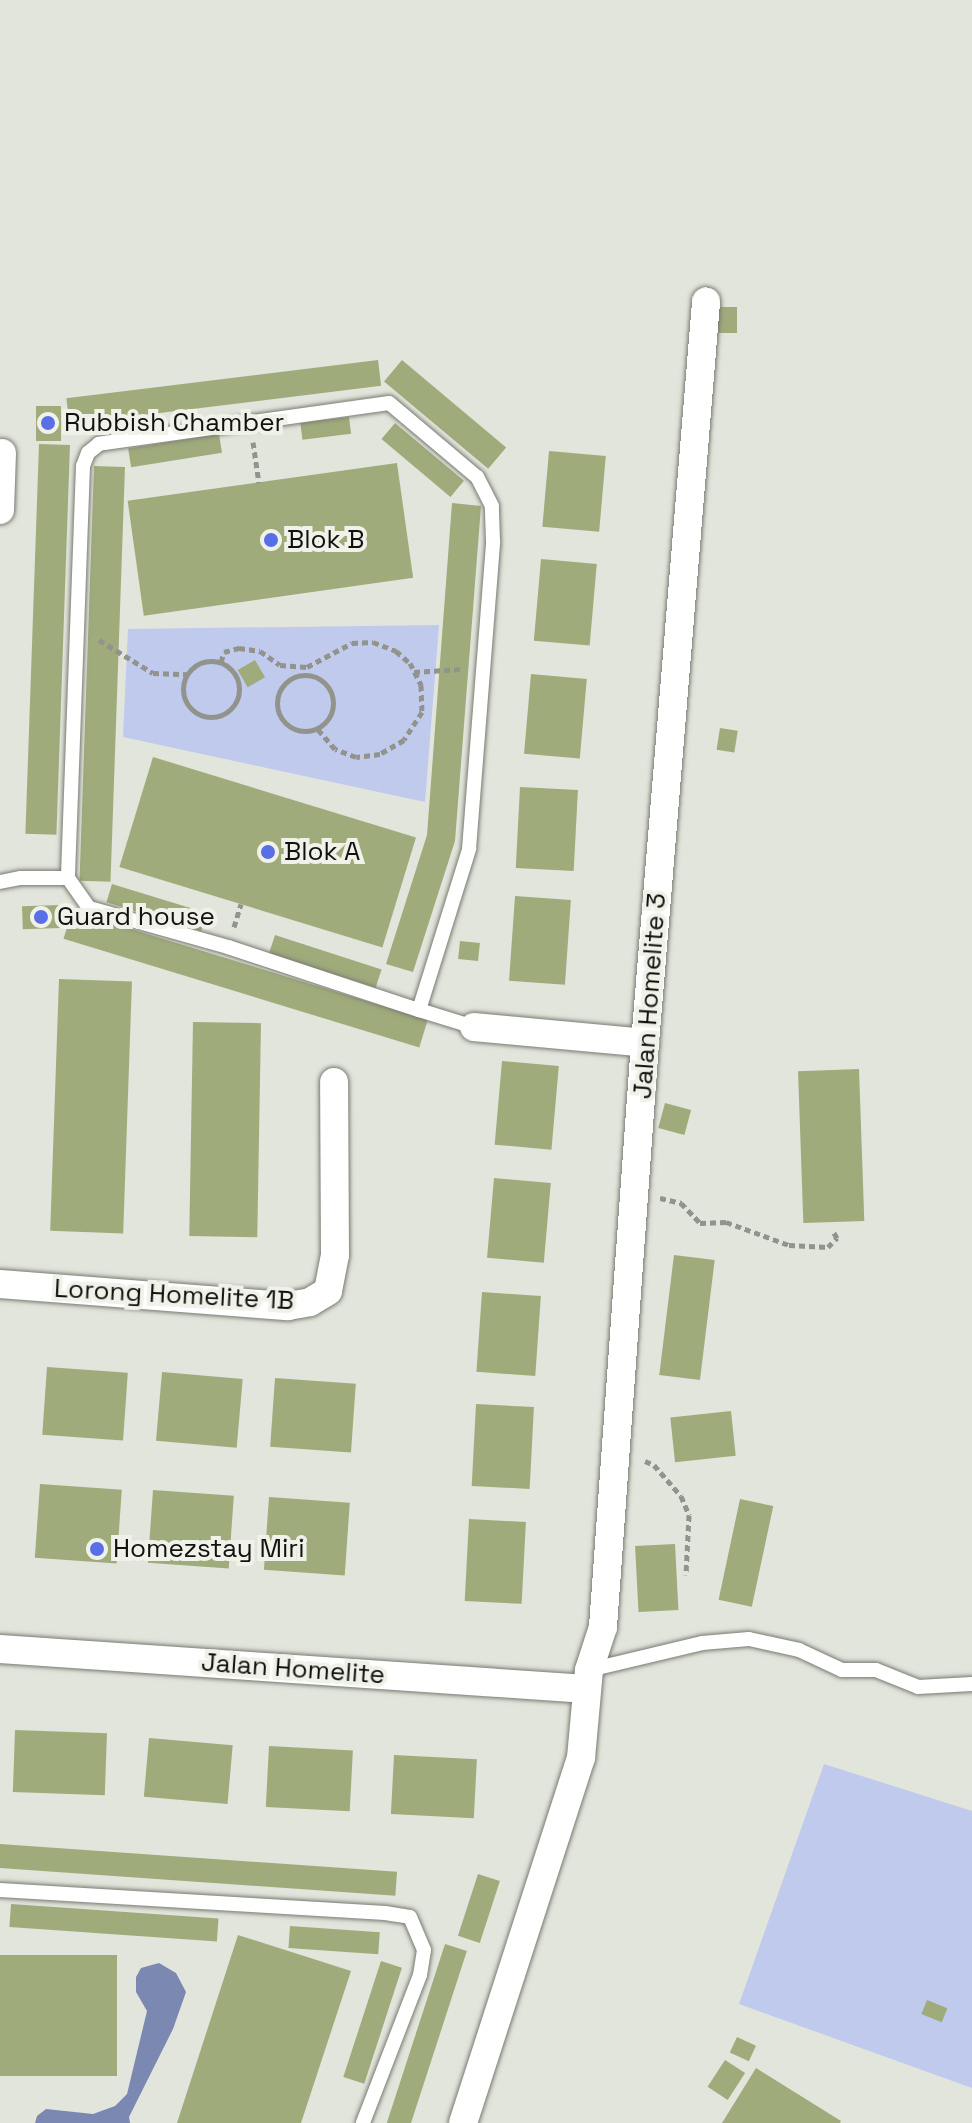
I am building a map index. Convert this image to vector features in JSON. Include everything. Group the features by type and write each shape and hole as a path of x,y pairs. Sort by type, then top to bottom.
{"street":[{"name":"Jalan Homelite 3","path":"463,2123 581,1758 588,1680 603,1627 645,1043 706,302"},
{"path":"0,510 2,453"},
{"path":"474,1027 645,1043"},
{"name":"Lorong Homelite 1B","path":"0,1284 288,1306 310,1302 328,1291 335,1255 334,1082"},
{"name":"Jalan Homelite","path":"0,1649 588,1680"}],"lane":[{"path":"419,1010 469,849 493,541 492,506 477,477 389,403 99,444 88,453 83,466 68,878 89,908 228,947 419,1010 474,1027"},
{"path":"0,882 21,878 68,878"},
{"path":"588,1680 702,1643 749,1639 799,1650 842,1670 876,1670 918,1687 972,1684"},
{"path":"0,1890 410,1917 424,1950 420,1975 363,2123"}],"path":[{"path":"249,422 259,483"},
{"path":"78,627 153,673 187,674"},
{"path":"221,662 224,652 239,648 260,651 280,665 313,665 352,643 373,642 396,651 421,685 422,712 404,740 380,754 356,757 335,749 317,728"},
{"path":"202,662 221,662 235,673 240,691 233,707 217,717 199,714 186,701 183,692 187,674 202,662"},
{"path":"309,675 313,665"},
{"path":"414,672 481,668"},
{"path":"300,675 309,675 326,684 333,702 326,720 317,728 295,729 281,718 278,710 283,685 300,675"},
{"path":"636,1193 681,1203 700,1223 726,1222 789,1245 828,1247 837,1238 833,1231"},
{"path":"617,1455 630,1454 654,1465 681,1496 689,1515 686,1575"}],"shaded area":[{"path":"439,625 425,802 123,737 128,629"},
{"path":"824,1764 972,1811 972,2088 739,2004"},
{"path":"159,1963 176,1973 186,1992 173,2029 129,2117 130,2123 35,2123 37,2116 46,2109 93,2114 115,2106 127,2094 147,2011 136,1992 136,1977 141,1968"}],"building":[{"path":"717,307 737,307 737,333 717,333"},
{"path":"378,360 381,386 70,424 66,398"},
{"path":"402,360 506,447 488,469 384,381"},
{"name":"Rubbish Chamber","path":"36,406 61,406 61,441 36,441"},
{"path":"349,417 351,434 302,440 300,423"},
{"path":"395,423 464,481 450,497 382,439"},
{"path":"219,434 222,453 131,467 128,448"},
{"path":"39,444 70,445 56,835 25,834"},
{"path":"549,451 606,456 599,532 542,527"},
{"name":"Blok B","path":"397,463 413,578 144,616 128,501"},
{"path":"94,466 125,467 110,882 80,881"},
{"path":"452,503 481,506 455,841 413,972 386,964 427,835"},
{"path":"541,559 597,564 590,646 534,641"},
{"path":"255,660 265,677 248,687 238,670"},
{"path":"531,674 587,679 580,759 524,754"},
{"path":"720,728 738,731 734,753 717,750"},
{"name":"Blok A","path":"153,757 416,837 382,947 119,867"},
{"path":"520,787 578,790 574,871 516,868"},
{"path":"112,884 207,913 201,931 106,902"},
{"path":"515,896 571,900 565,985 509,981"},
{"name":"Guard house","path":"60,905 61,928 23,929 22,906"},
{"path":"72,911 428,1020 419,1047 64,939"},
{"path":"275,935 382,970 376,988 269,953"},
{"path":"460,941 480,943 478,961 458,959"},
{"path":"59,979 132,982 123,1233 50,1231"},
{"path":"193,1022 261,1023 257,1237 189,1236"},
{"path":"502,1061 559,1066 551,1150 495,1145"},
{"path":"859,1069 864,1221 803,1223 798,1071"},
{"path":"665,1103 691,1110 684,1135 658,1128"},
{"path":"494,1178 551,1183 544,1263 487,1258"},
{"path":"674,1255 715,1260 700,1380 659,1375"},
{"path":"482,1292 541,1296 535,1376 476,1372"},
{"path":"47,1367 128,1373 123,1440 42,1435"},
{"path":"162,1372 243,1379 237,1448 156,1441"},
{"path":"275,1378 356,1384 351,1452 270,1447"},
{"path":"476,1404 534,1407 530,1489 472,1486"},
{"path":"731,1411 736,1456 675,1462 670,1417"},
{"path":"40,1484 122,1490 117,1564 35,1558"},
{"path":"153,1490 234,1496 229,1568 148,1563"},
{"path":"269,1497 350,1503 345,1575 264,1570"},
{"path":"740,1499 773,1506 752,1607 719,1600"},
{"path":"469,1519 526,1522 522,1604 465,1601"},
{"path":"675,1544 678,1610 639,1612 635,1546"},
{"path":"15,1730 107,1733 105,1795 13,1792"},
{"path":"149,1738 233,1745 228,1804 144,1797"},
{"path":"269,1746 353,1750 350,1811 266,1807"},
{"path":"394,1755 477,1759 474,1818 391,1814"},
{"path":"0,1844 397,1872 395,1896 0,1868"},
{"path":"478,1874 500,1881 480,1943 458,1936"},
{"path":"11,1904 218,1919 217,1941 9,1927"},
{"path":"290,1926 380,1932 378,1954 288,1948"},
{"path":"238,1935 351,1971 301,2123 177,2123"},
{"path":"445,1944 467,1951 411,2123 387,2123"},
{"path":"0,1955 117,1955 117,2076 0,2076"},
{"path":"381,1961 402,1968 364,2084 343,2077"},
{"path":"927,2000 947,2008 942,2022 921,2014"},
{"path":"737,2037 756,2046 749,2061 730,2052"},
{"path":"725,2060 745,2073 728,2100 708,2087"},
{"path":"756,2068 841,2121 840,2123 722,2123"}],"place":[{"name":"Rubbish Chamber","path":"48,423"},
{"name":"Blok B","path":"271,540"},
{"name":"Blok A","path":"268,852"},
{"name":"Guard house","path":"41,917"},
{"name":"Homezstay Miri","path":"97,1549"}]}
